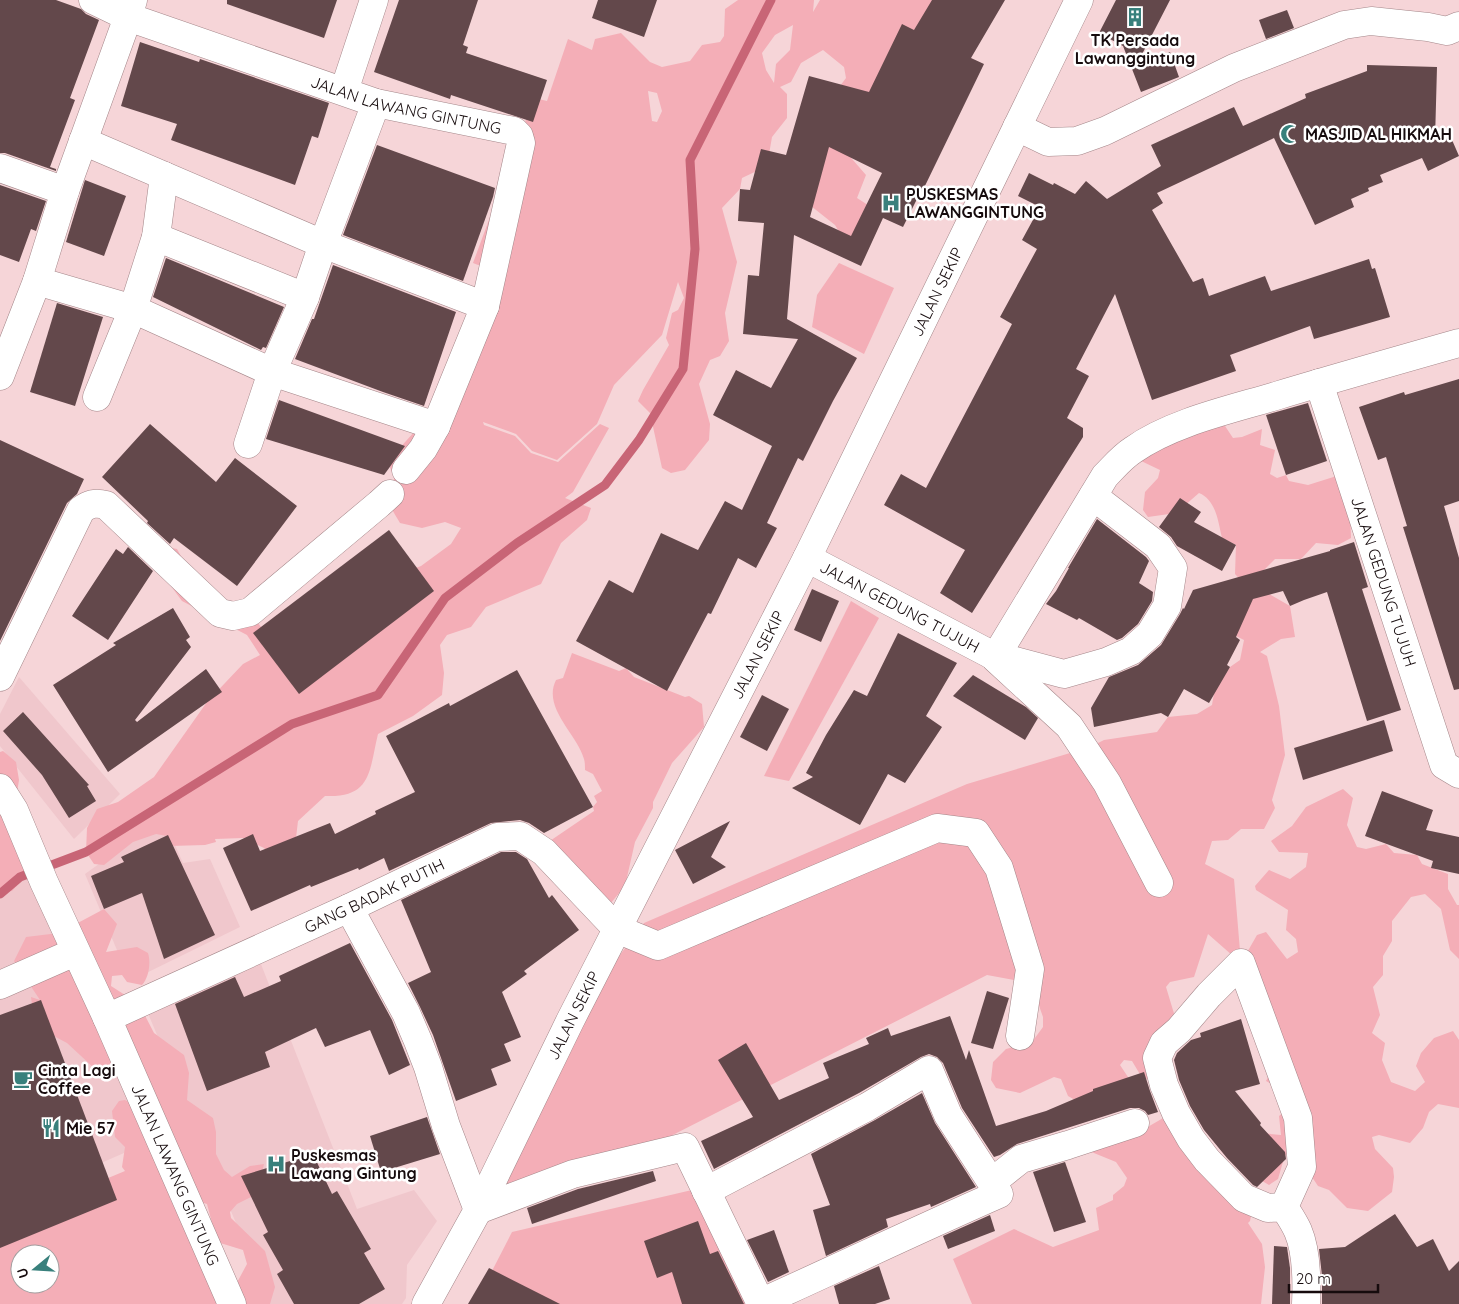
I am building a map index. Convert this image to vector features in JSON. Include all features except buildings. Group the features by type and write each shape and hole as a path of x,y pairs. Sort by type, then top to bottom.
{"street":[{"name":"JALAN LAWANG GINTUNG","path":"93,0 131,8 376,102 514,131 520,136 521,143 486,306 436,426 423,449 406,470"},
{"path":"344,91 374,0"},
{"name":"JALAN SEKIP","path":"426,1304 478,1210 570,1021 807,558 1079,0"},
{"path":"1,370 37,281 65,191 131,8"},
{"path":"1017,127 1048,142 1076,141 1105,131 1234,68 1344,25 1379,21 1428,26 1447,31 1459,26"},
{"path":"248,444 272,372 305,296 376,102"},
{"path":"83,141 323,244 486,306"},
{"path":"0,168 65,191"},
{"path":"97,396 133,309 156,237 164,176"},
{"path":"156,237 305,296"},
{"path":"37,281 133,309 272,372 436,426"},
{"name":"JALAN GEDUNG TUJUH","path":"992,655 999,651 1105,476 1120,460 1133,450 1161,434 1191,422 1459,343"},
{"name":"JALAN GEDUNG TUJUH","path":"1319,383 1444,765 1459,774"},
{"path":"0,677 81,510 88,505 97,502 106,504 220,613 233,616 250,612 390,494"},
{"name":"JALAN GEDUNG TUJUH","path":"807,558 992,655 1064,674 1106,662 1131,651 1150,634 1167,606 1173,568 1158,546 1093,496"},
{"path":"992,655 1069,726 1106,783 1159,883"},
{"name":"JALAN LAWANG GINTUNG","path":"7,799 75,952 107,1018 232,1304"},
{"path":"617,929 658,946 937,828 976,833 999,868 1030,969 1020,1036"},
{"name":"GANG BADAK PUTIH","path":"107,1018 349,908 497,837 520,836 544,852 617,929"},
{"path":"349,908 406,1013 418,1041 446,1126 478,1210 573,1174 685,1147 706,1191 760,1303 928,1225 1000,1194 948,1115 929,1070 867,1107 706,1191"},
{"path":"0,985 75,952"},
{"path":"1241,963 1298,1118 1302,1167 1284,1207 1268,1208 1244,1198 1207,1160 1191,1138 1176,1112 1164,1085 1157,1058 1164,1043 1179,1030 1209,995 1241,963"},
{"path":"992,1182 1021,1159 1135,1123"},
{"path":"1284,1207 1298,1232 1303,1248 1306,1304"}],"shaded area":[{"path":"738,0 814,0 813,12 820,0 935,0 931,2 932,14 846,152 866,175 857,198 871,207 873,230 844,240 835,225 811,206 834,94 846,78 844,67 823,50 801,63 791,82 780,87 787,94 787,118 772,137 767,166 742,178 740,189 722,208 737,262 725,313 729,341 720,356 710,360 699,384 710,424 709,440 685,470 671,473 662,468 650,413 638,401 669,345 666,338 672,313 678,310 684,298 678,282 662,335 614,385 597,424 557,460 532,451 516,434 483,422 484,425 515,436 531,453 558,462 600,424 609,428 573,492 565,498 591,508 587,520 561,543 541,584 486,607 471,627 447,635 440,645 444,673 442,695 413,716 378,734 373,760 366,780 352,792 325,796 298,821 294,855 278,864 264,848 243,838 215,839 216,842 205,845 170,846 167,836 156,834 133,842 104,865 94,864 86,852 87,828 97,809 118,802 154,777 207,702 243,664 260,655 247,635 182,601 168,582 167,547 177,549 198,587 215,599 243,604 269,637 402,573 421,566 451,544 461,528 445,522 422,528 400,523 389,501 390,490 395,477 387,462 425,420 457,412 433,403 496,272 473,263 534,98 547,101 568,39 592,50 595,39 621,33 650,62 662,67 690,61 702,45 720,42 724,36 725,9","holes":["793,25 790,50 776,64 774,83 766,70 762,53 775,35","648,91 657,93 662,111 657,122 652,121"]},
{"path":"839,263 894,288 864,354 812,327 817,295"},
{"path":"1215,411 1233,438 1242,437 1262,429 1260,445 1275,450 1270,474 1277,478 1286,475 1289,481 1308,485 1343,474 1350,505 1351,538 1338,545 1316,543 1301,559 1275,559 1264,570 1269,594 1290,606 1295,637 1281,639 1260,652 1267,656 1279,706 1285,755 1272,800 1275,808 1264,829 1241,829 1228,840 1212,841 1205,864 1234,879 1241,963 1208,934 1194,977 1170,982 1166,987 1179,1030 1157,1043 1152,1035 1153,1075 1147,1079 1141,1076 1132,1061 1124,1060 1120,1065 1134,1086 1075,1100 1068,1096 1061,1079 1054,1077 1020,1093 996,1088 991,1080 993,1062 1006,1049 1032,1042 1043,1027 1043,1017 1037,1000 1024,996 1014,980 987,975 661,1141 500,1190 570,1021 644,923 967,784 1090,747 1104,740 1157,732 1168,717 1197,714 1212,705 1215,687 1230,667 1240,660 1244,640 1232,634 1248,588 1235,574 1236,545 1222,538 1213,506 1205,496 1199,493 1176,513 1148,517 1143,510 1145,492 1158,478 1160,470 1139,460"},
{"path":"851,601 879,618 789,781 764,776"},
{"path":"572,653 619,671 626,668 634,677 685,697 689,696 702,704 704,727 672,763 653,802 653,808 635,842 625,886 610,904 544,845 594,811 593,807 597,802 594,796 602,791 593,774 585,770 580,750 562,721 553,701 553,690 556,680 563,678"},
{"path":"19,677 120,794 74,839 0,746 0,714"},
{"path":"3,751 16,762 19,780 14,812 31,857 26,876 12,891 0,893 0,752"},
{"path":"1343,789 1353,798 1347,825 1357,847 1366,849 1386,844 1394,853 1417,855 1422,864 1448,874 1448,889 1457,905 1459,905 1459,959 1450,950 1441,909 1425,894 1411,897 1392,921 1392,941 1383,956 1383,975 1373,987 1380,1015 1372,1033 1385,1043 1382,1060 1391,1082 1415,1091 1425,1082 1416,1066 1421,1053 1434,1038 1453,1031 1459,1040 1459,1108 1438,1104 1429,1112 1423,1128 1410,1143 1379,1135 1372,1137 1375,1149 1393,1168 1394,1177 1392,1192 1368,1211 1347,1208 1329,1190 1318,1186 1306,1168 1302,1146 1285,1155 1278,1179 1269,1185 1235,1165 1261,1133 1281,1135 1279,1116 1290,1107 1286,1092 1266,1081 1274,1065 1245,956 1257,935 1266,932 1287,959 1298,952 1296,939 1286,930 1288,910 1256,890 1255,886 1269,870 1290,879 1306,867 1308,853 1279,852 1271,841 1292,826 1306,807"},
{"path":"0,816 5,821 147,1143 0,1207"},
{"path":"163,818 183,863 210,859 240,927 130,981 85,874"},
{"path":"104,909 117,924 106,952 137,947 148,953 149,970 142,985 127,982 122,975 112,976 111,986 139,1004 154,1033 184,1055 189,1073 187,1100 213,1118 216,1132 216,1154 224,1170 232,1177 250,1166 264,1164 257,1194 237,1204 230,1212 231,1218 265,1251 275,1287 270,1304 239,1304 234,1288 247,1264 243,1250 217,1242 207,1204 197,1201 227,1304 0,1304 0,1223 125,1171 122,1167 125,1147 115,1137 112,1111 119,1101 125,1100 142,1110 147,1083 94,1068 67,1043 35,1026 31,997 40,1000 14,961 26,937 59,933"},
{"path":"257,954 357,1209 414,1190 437,1221 407,1265 406,1298 402,1304 270,1304 147,1011"},
{"path":"1170,1114 1207,1160 1217,1151 1252,1211 1248,1223 1262,1244 1265,1267 1261,1304 972,1304 953,1259 1014,1229 1053,1247 1099,1230 1096,1208 1113,1200 1113,1195 1124,1186 1127,1178 1116,1162 1089,1151 1146,1128"},
{"path":"692,1190 751,1304 475,1304 512,1232"}],"waterway":[{"path":"0,894 20,877 86,852 292,724 378,695 445,598 517,543 605,485 639,440 683,369 695,249 690,160 771,0"}],"place":[{"name":"TK Persada Lawanggintung","path":"1135,17"},
{"name":"MASJID AL HIKMAH","path":"1290,134"},
{"name":"PUSKESMAS LAWANGGINTUNG","path":"891,203"},
{"name":"Cinta Lagi Coffee","path":"23,1079"},
{"name":"Mie 57","path":"51,1128"},
{"name":"Puskesmas Lawang Gintung","path":"276,1164"}]}
